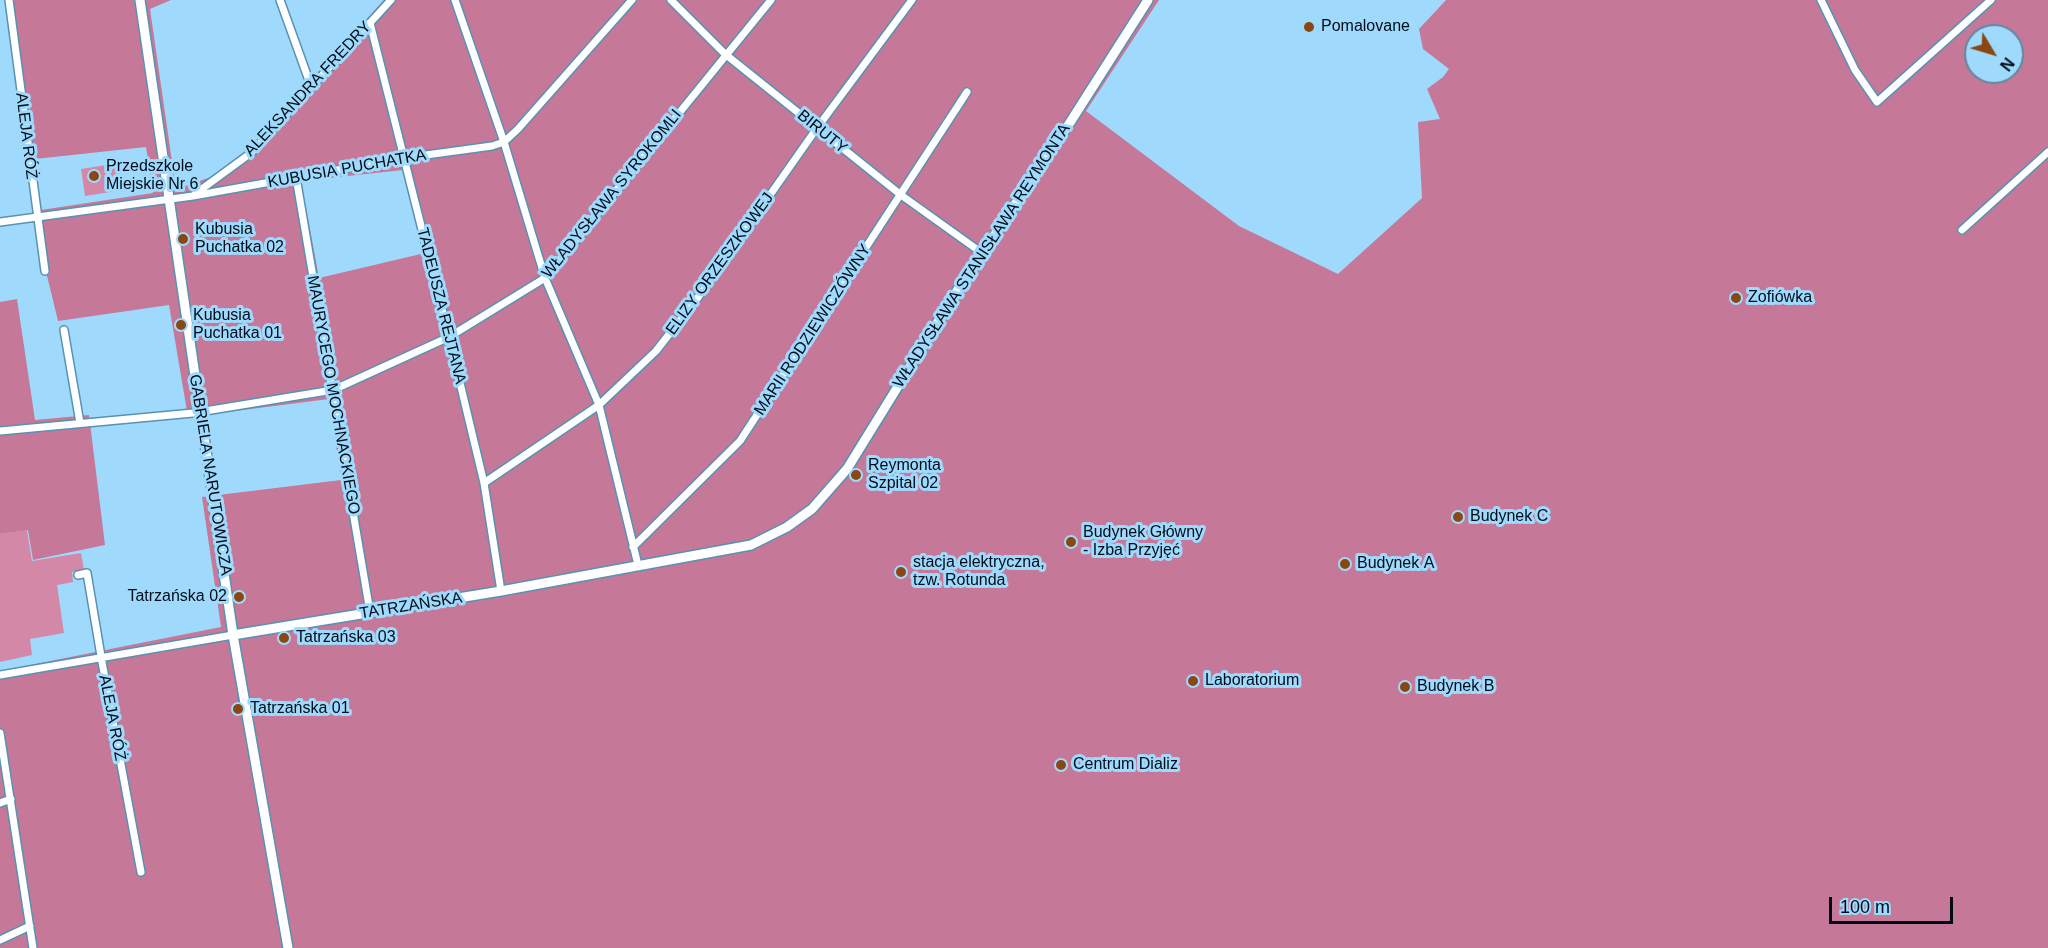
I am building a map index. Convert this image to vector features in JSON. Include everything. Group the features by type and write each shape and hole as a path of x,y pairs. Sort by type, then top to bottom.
{"street":[{"name":"ALEJA RÓŻ","path":"9,0 45,271"},
{"name":"GABRIELA NARUTOWICZA","path":"140,0 233,635 288,948"},
{"path":"280,0 311,86"},
{"name":"ALEKSANDRA FREDRY","path":"193,196 251,153 391,0"},
{"path":"455,0 504,142 545,278 599,405 638,565"},
{"path":"504,142 632,0"},
{"name":"BIRUTY","path":"671,0 725,54 901,195 982,253"},
{"name":"WŁADYSŁAWA SYROKOMLI","path":"0,431 200,412 333,390 449,337 545,278 771,0"},
{"name":"ELIZY ORZESZKOWEJ","path":"483,483 599,405 663,342 699,296 817,128 912,0"},
{"name":"WŁADYSŁAWA STANISŁAWA REYMONTA","path":"812,509 847,469 949,303 1148,0"},
{"path":"1821,0 1855,70 1877,102 1991,0"},
{"name":"TADEUSZA REJTANA","path":"370,22 483,483 501,591"},
{"name":"MARII RODZIEWICZÓWNY","path":"633,547 740,441 968,92"},
{"name":"KUBUSIA PUCHATKA","path":"0,222 169,200 404,158 492,146 504,142"},
{"path":"1962,230 2048,152"},
{"name":"MAURYCEGO MOCHNACKIEGO","path":"296,177 370,612"},
{"path":"64,330 80,423"},
{"name":"TATRZAŃSKA","path":"0,675 501,591 751,545 787,527 812,509"},
{"name":"ALEJA RÓŻ","path":"78,575 87,573 141,872"},
{"path":"0,733 33,948"},
{"path":"0,803 11,799"},
{"path":"0,940 30,926"}],"shaded area":[{"path":"5,0 171,0 150,9 176,189 214,176 248,149 384,0 1159,0 1086,111 1239,226 1338,274 1422,198 1418,122 1440,119 1427,89 1443,77 1449,69 1423,49 1419,29 1446,0 2048,0 2048,948 0,948 0,671 221,627 202,497 341,480 329,399 188,417 169,305 58,321 34,222","holes":["146,147 153,193 41,210 35,159","403,170 425,253 319,278 301,181"]},
{"path":"119,163 123,190 85,196 81,169"},
{"path":"17,299 35,420 89,415 105,545 33,560 28,530 0,534 0,302"},
{"path":"27,530 32,561 81,553 84,570 72,572 73,582 57,585 64,633 30,639 32,655 0,662 0,534"}],"place":[{"name":"Pomalovane","path":"1309,27"},
{"name":"Przedszkole Miejskie Nr 6","path":"94,176"},
{"name":"Kubusia Puchatka 02","path":"183,239"},
{"name":"Zofiówka","path":"1736,298"},
{"name":"Kubusia Puchatka 01","path":"181,325"},
{"name":"Reymonta Szpital 02","path":"856,475"},
{"name":"Budynek C","path":"1458,517"},
{"name":"Budynek Główny - Izba Przyjęć","path":"1071,542"},
{"name":"Budynek A","path":"1345,564"},
{"name":"stacja elektryczna, tzw. Rotunda","path":"901,572"},
{"name":"Tatrzańska 02","path":"239,597"},
{"name":"Tatrzańska 03","path":"284,638"},
{"name":"Laboratorium","path":"1193,681"},
{"name":"Budynek B","path":"1405,687"},
{"name":"Tatrzańska 01","path":"238,709"},
{"name":"Centrum Dializ","path":"1061,765"}]}
